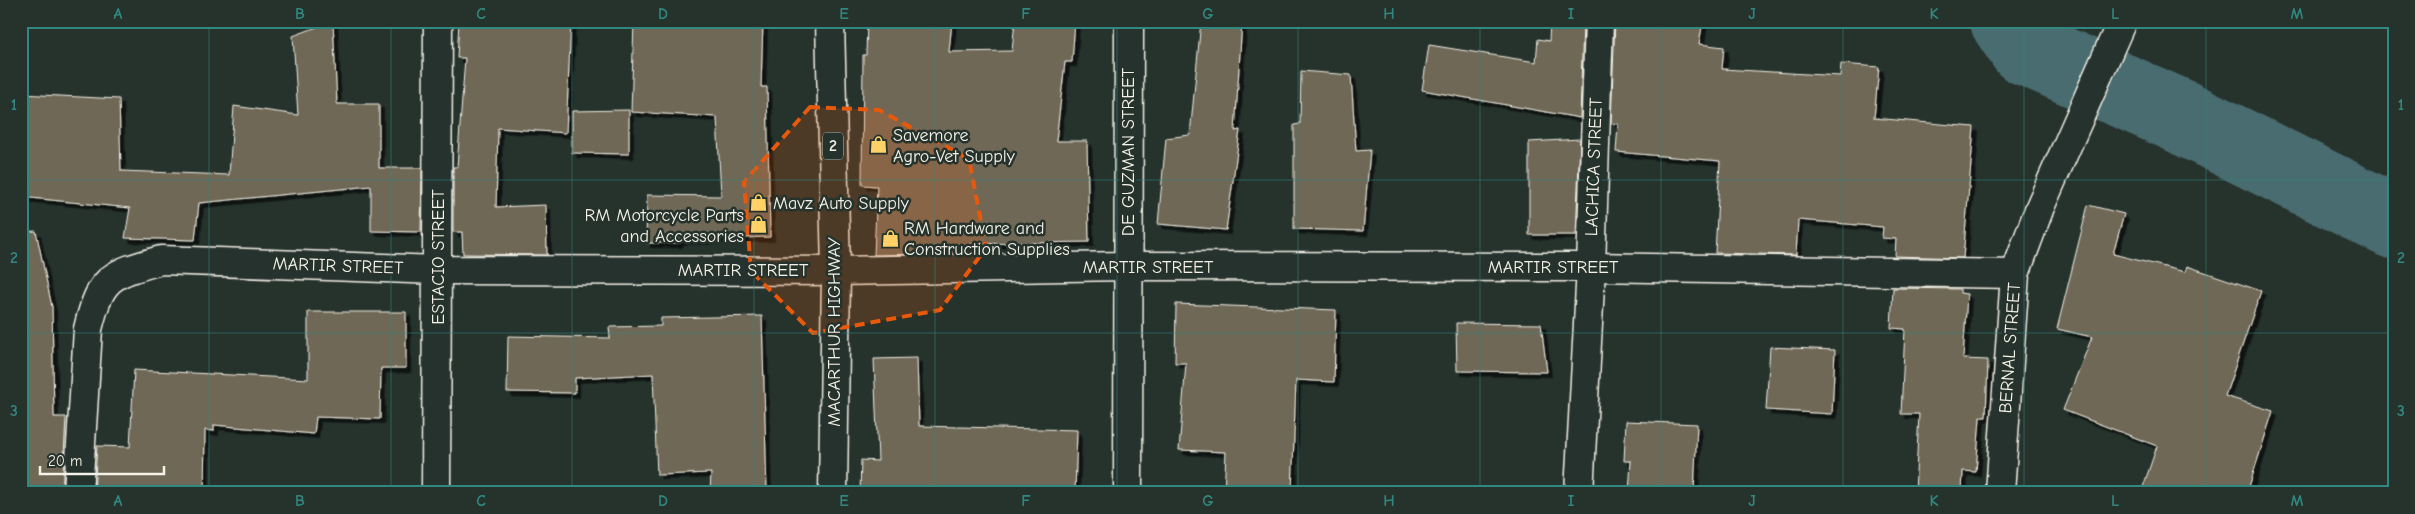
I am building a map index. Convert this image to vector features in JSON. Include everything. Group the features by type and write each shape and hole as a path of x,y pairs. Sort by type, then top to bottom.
{"main road":[{"name":"ESTACIO STREET","path":"436,493 438,21"},
{"name":"MACARTHUR HIGHWAY","path":"830,21 836,270 833,493"},
{"name":"DE GUZMAN STREET","path":"1128,493 1129,21"},
{"name":"LACHICA STREET","path":"1579,493 1591,267 1599,21"},
{"name":"BERNAL STREET","path":"2000,493 2015,274 2040,207 2122,21"},
{"name":"MARTIR STREET","path":"78,493 88,329 94,304 105,283 124,270 161,260 438,270 836,270 1127,266 1591,267 2015,274"}],"highlighted area":[{"path":"810,107 879,110 969,159 986,248 940,310 813,333 751,271 744,182"}],"building":[{"path":"333,21 337,104 379,104 379,168 422,168 421,232 371,231 371,186 199,203 195,240 125,238 130,208 21,197 21,94 119,99 121,171 229,175 234,106 298,115 293,36"},
{"path":"459,21 571,21 566,133 498,128 496,207 546,205 547,255 463,254 462,232 453,232 453,167 457,167 465,58 457,58"},
{"path":"634,21 763,21 761,87 767,87 770,237 678,240 678,243 646,243 647,195 721,196 717,117 631,112"},
{"path":"867,21 952,21 949,52 1012,51 1015,21 1075,21 1072,62 1065,62 1056,141 1087,141 1089,242 969,244 968,253 874,255 877,186 862,185 863,55 866,55"},
{"path":"1201,21 1242,21 1235,131 1240,130 1226,230 1158,224 1166,138 1190,135"},
{"path":"1550,21 1583,21 1580,118 1422,90 1429,45 1536,62 1538,39 1549,41"},
{"path":"1615,21 1703,21 1699,44 1724,47 1722,69 1840,76 1841,64 1879,67 1874,118 1974,127 1963,258 1895,256 1896,239 1882,238 1883,227 1798,220 1796,255 1715,253 1720,161 1616,152 1618,124 1611,123"},
{"path":"1301,71 1351,75 1356,151 1370,150 1363,231 1294,229 1294,125 1300,124"},
{"path":"629,110 629,154 572,153 572,111"},
{"path":"1580,139 1576,235 1529,235 1529,142"},
{"path":"2088,205 2124,214 2113,254 2185,272 2187,266 2261,291 2225,396 2273,411 2247,493 2141,493 2157,446 2063,410 2092,337 2057,329"},
{"path":"36,231 52,307 54,417 66,417 62,493 21,493 21,232"},
{"path":"1893,288 1960,289 1960,293 1967,294 1963,359 1988,360 1986,417 1980,417 1976,472 1963,471 1962,493 1915,493 1919,414 1901,414 1905,329 1891,328"},
{"path":"1176,304 1336,310 1334,382 1296,380 1292,493 1224,493 1226,452 1179,450 1186,363 1175,363"},
{"path":"308,312 406,312 406,368 381,368 380,419 316,417 314,434 214,425 214,431 205,430 204,493 94,493 97,446 130,447 134,370 308,379"},
{"path":"762,316 767,493 710,493 711,473 657,475 653,374 575,378 575,393 507,392 508,336 610,338 609,327 661,326 661,318"},
{"path":"1456,323 1541,324 1547,372 1457,371"},
{"path":"1770,347 1835,350 1832,414 1766,410"},
{"path":"917,358 919,426 1077,430 1075,493 860,493 861,460 878,461 874,359"},
{"path":"1626,421 1697,424 1694,493 1629,493 1631,461 1624,461"}],"waterway":[{"path":"2007,21 2025,48 2180,116 2394,222"}],"place":[{"name":"Savemore Agro-Vet Supply","path":"879,145"},
{"name":"Mavz Auto Supply","path":"759,203"},
{"name":"RM Motorcycle Parts and Accessories","path":"758,225"},
{"name":"RM Hardware and Construction Supplies","path":"890,238"}]}
